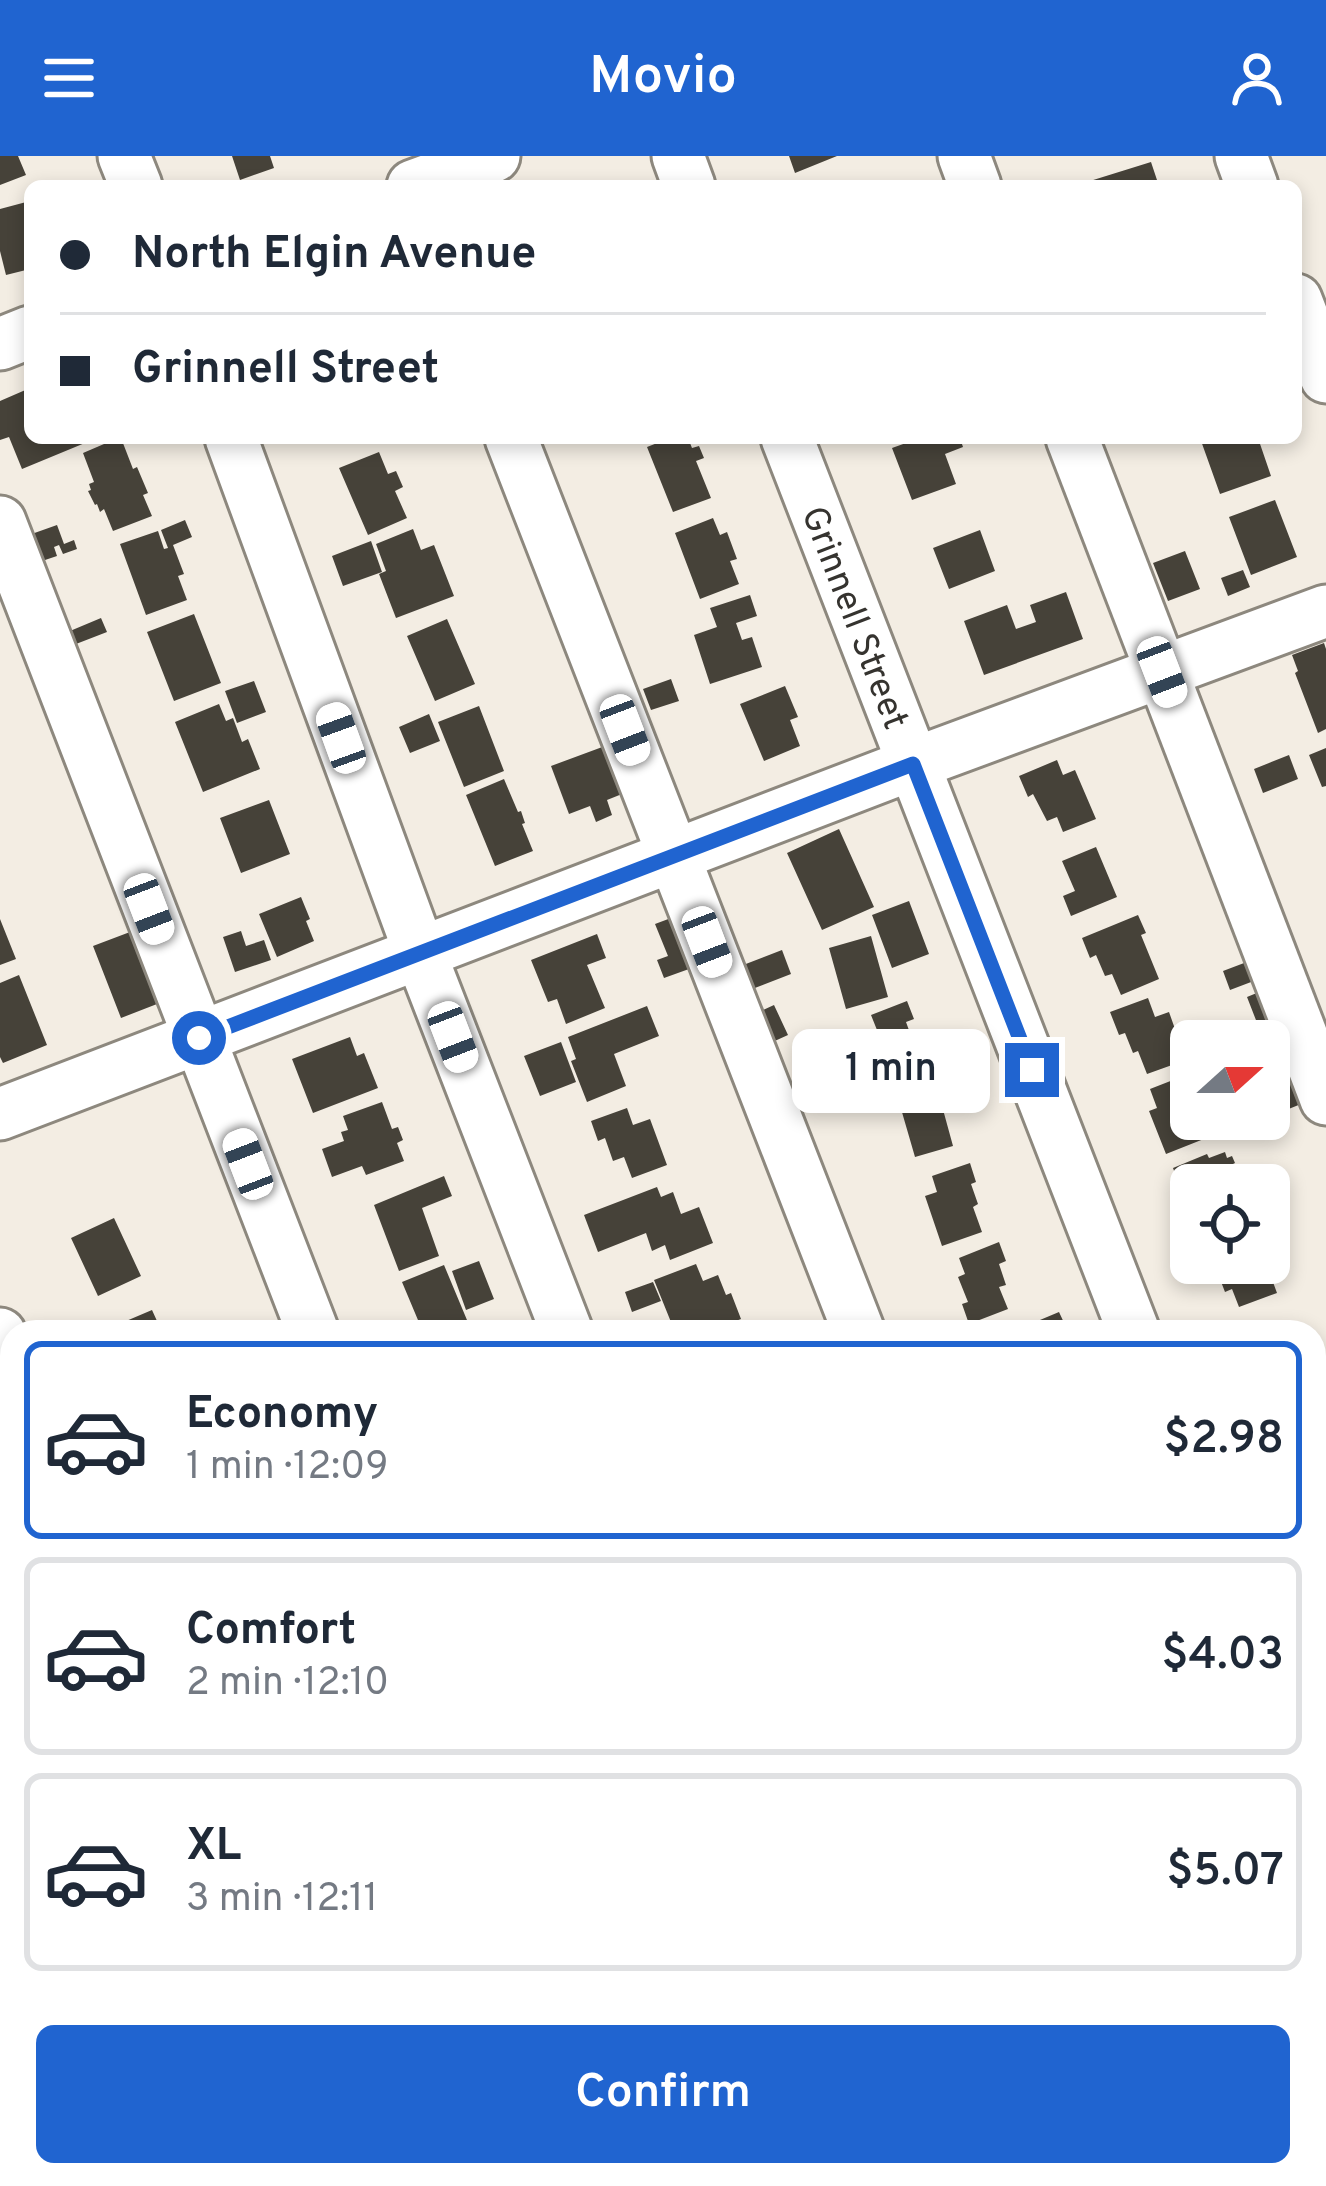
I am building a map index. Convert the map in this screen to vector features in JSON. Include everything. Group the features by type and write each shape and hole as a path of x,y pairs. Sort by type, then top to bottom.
{"street":[{"path":"429,180 494,156"},
{"path":"1302,314 1324,368"},
{"path":"233,444 562,1320"},
{"path":"513,444 854,1320"},
{"name":"Grinnell Street","path":"789,444 1130,1320"},
{"path":"1074,444 1326,1099"},
{"path":"0,522 308,1320"},
{"path":"0,1114 1326,611"}],"building":[{"path":"0,156 18,156 26,175 0,185"},
{"path":"232,156 270,156 274,168 240,180"},
{"path":"789,156 837,156 795,173"},
{"path":"1151,162 1157,180 1093,180"},
{"path":"24,203 24,270 6,275 0,251 0,209"},
{"path":"24,391 24,444 82,444 22,469 9,437 0,440 0,401"},
{"path":"104,444 123,444 148,493 143,495 152,516 113,531 104,509 100,512 88,491 94,482 83,453"},
{"path":"962,444 945,454 956,484 912,500 892,448"},
{"path":"1202,444 1260,444 1271,476 1220,494"},
{"path":"699,446 704,458 696,461 711,498 673,512 647,447"},
{"path":"379,452 388,474 396,471 403,487 395,491 407,518 368,535 339,468"},
{"path":"1275,500 1297,557 1251,575 1229,517"},
{"path":"713,518 720,535 727,532 737,559 730,561 739,584 700,599 675,533"},
{"path":"185,520 192,537 173,545 187,600 146,615 120,544 158,531 164,549 168,548 161,530"},
{"path":"57,525 64,544 74,540 77,549 63,554 59,545 54,547 57,556 36,563 26,536"},
{"path":"413,529 421,550 434,545 454,596 396,618 379,574 386,571 376,544"},
{"path":"980,530 995,571 949,589 933,548"},
{"path":"371,541 382,572 343,586 332,556"},
{"path":"1185,551 1200,589 1168,601 1153,563"},
{"path":"1243,570 1250,587 1228,596 1221,578"},
{"path":"1066,592 1083,639 984,675 964,621 1007,605 1016,629 1036,622 1030,605"},
{"path":"750,595 757,616 736,623 742,640 752,637 762,667 710,684 694,635 717,627 710,608"},
{"path":"194,614 221,683 174,701 147,632"},
{"path":"101,618 107,632 76,644 70,631"},
{"path":"447,619 475,684 435,701 407,636"},
{"path":"1324,643 1326,729 1318,733 1292,655"},
{"path":"671,679 679,701 651,710 643,689"},
{"path":"254,681 266,712 237,723 225,691"},
{"path":"785,686 798,717 790,720 800,746 764,761 740,704"},
{"path":"219,704 226,721 233,718 242,742 248,739 260,769 203,792 175,722"},
{"path":"479,706 504,771 464,787 438,722"},
{"path":"429,714 440,741 410,753 399,727"},
{"path":"605,746 622,794 607,800 612,815 596,822 590,806 569,814 551,766"},
{"path":"1326,748 1326,786 1322,787 1309,755"},
{"path":"1289,755 1298,779 1263,793 1254,769"},
{"path":"1057,760 1063,775 1075,770 1096,819 1063,832 1057,817 1047,821 1033,794 1028,797 1019,776"},
{"path":"504,779 521,811 533,851 495,866 466,795"},
{"path":"269,800 290,854 241,873 220,818"},
{"path":"839,829 874,907 822,930 787,853"},
{"path":"1096,847 1117,897 1071,916 1063,896 1075,891 1062,861"},
{"path":"301,897 314,941 277,957 259,914"},
{"path":"909,901 929,954 892,968 872,915"},
{"path":"1138,915 1159,979 1121,995 1112,974 1105,976 1096,955 1090,958 1082,938"},
{"path":"671,918 689,969 664,978 657,960 668,956 655,924"},
{"path":"0,919 16,959 0,965"},
{"path":"241,931 246,946 264,940 271,960 235,972 223,937"},
{"path":"130,932 157,1004 121,1018 93,946"},
{"path":"597,934 606,958 587,965 605,1008 566,1024 557,999 548,1002 531,960"},
{"path":"871,936 888,997 846,1009 829,948"},
{"path":"782,950 791,974 747,991 738,967"},
{"path":"1252,960 1259,979 1230,990 1223,971"},
{"path":"19,975 47,1045 3,1063 0,983"},
{"path":"1264,990 1275,1020 1256,1020 1247,997"},
{"path":"1148,998 1155,1017 1169,1012 1170,1066 1147,1074 1138,1051 1133,1053 1125,1033 1119,1035 1110,1012"},
{"path":"907,1001 914,1019 906,1022 914,1044 907,1046 916,1068 878,1083 860,1036 877,1030 871,1015"},
{"path":"774,1005 788,1035 759,1048 746,1018"},
{"path":"647,1006 659,1036 614,1054 626,1086 587,1102 571,1061 576,1059 568,1037"},
{"path":"350,1037 357,1056 364,1053 378,1088 313,1113 292,1059"},
{"path":"561,1042 576,1082 540,1096 524,1056"},
{"path":"1290,1065 1306,1102 1290,1108"},
{"path":"1170,1081 1170,1140 1201,1140 1166,1154 1149,1111 1157,1108 1150,1089"},
{"path":"936,1084 953,1146 915,1157 897,1095"},
{"path":"382,1102 392,1129 398,1127 403,1140 397,1143 404,1161 366,1175 362,1166 332,1177 322,1149 344,1141 341,1132 348,1130 343,1116"},
{"path":"627,1108 633,1125 650,1119 667,1165 632,1178 624,1157 613,1161 605,1138 598,1141 591,1121"},
{"path":"1225,1152 1235,1163 1183,1164 1207,1154 1209,1158"},
{"path":"970,1163 978,1204 973,1207 982,1232 942,1246 925,1196 937,1192 932,1176"},
{"path":"444,1176 452,1196 422,1208 439,1256 399,1271 374,1205"},
{"path":"657,1187 661,1197 673,1192 681,1214 699,1207 713,1243 670,1260 665,1245 652,1251 646,1233 598,1252 584,1215"},
{"path":"114,1218 141,1276 98,1296 71,1238"},
{"path":"999,1242 1006,1261 999,1264 1006,1285 999,1287 1008,1309 968,1320 962,1304 968,1302 958,1277 965,1274 959,1258"},
{"path":"479,1261 494,1299 466,1310 452,1271"},
{"path":"696,1264 703,1281 718,1275 741,1319 670,1320 654,1280"},
{"path":"444,1265 467,1320 418,1320 402,1282"},
{"path":"653,1282 661,1301 632,1312 625,1292"},
{"path":"1222,1284 1274,1284 1277,1293 1239,1307 1232,1289 1225,1292"},
{"path":"152,1310 157,1320 128,1320"},
{"path":"1059,1312 1063,1320 1040,1320"}],"route":[{"path":"199,1038 913,764 1032,1070"}]}
